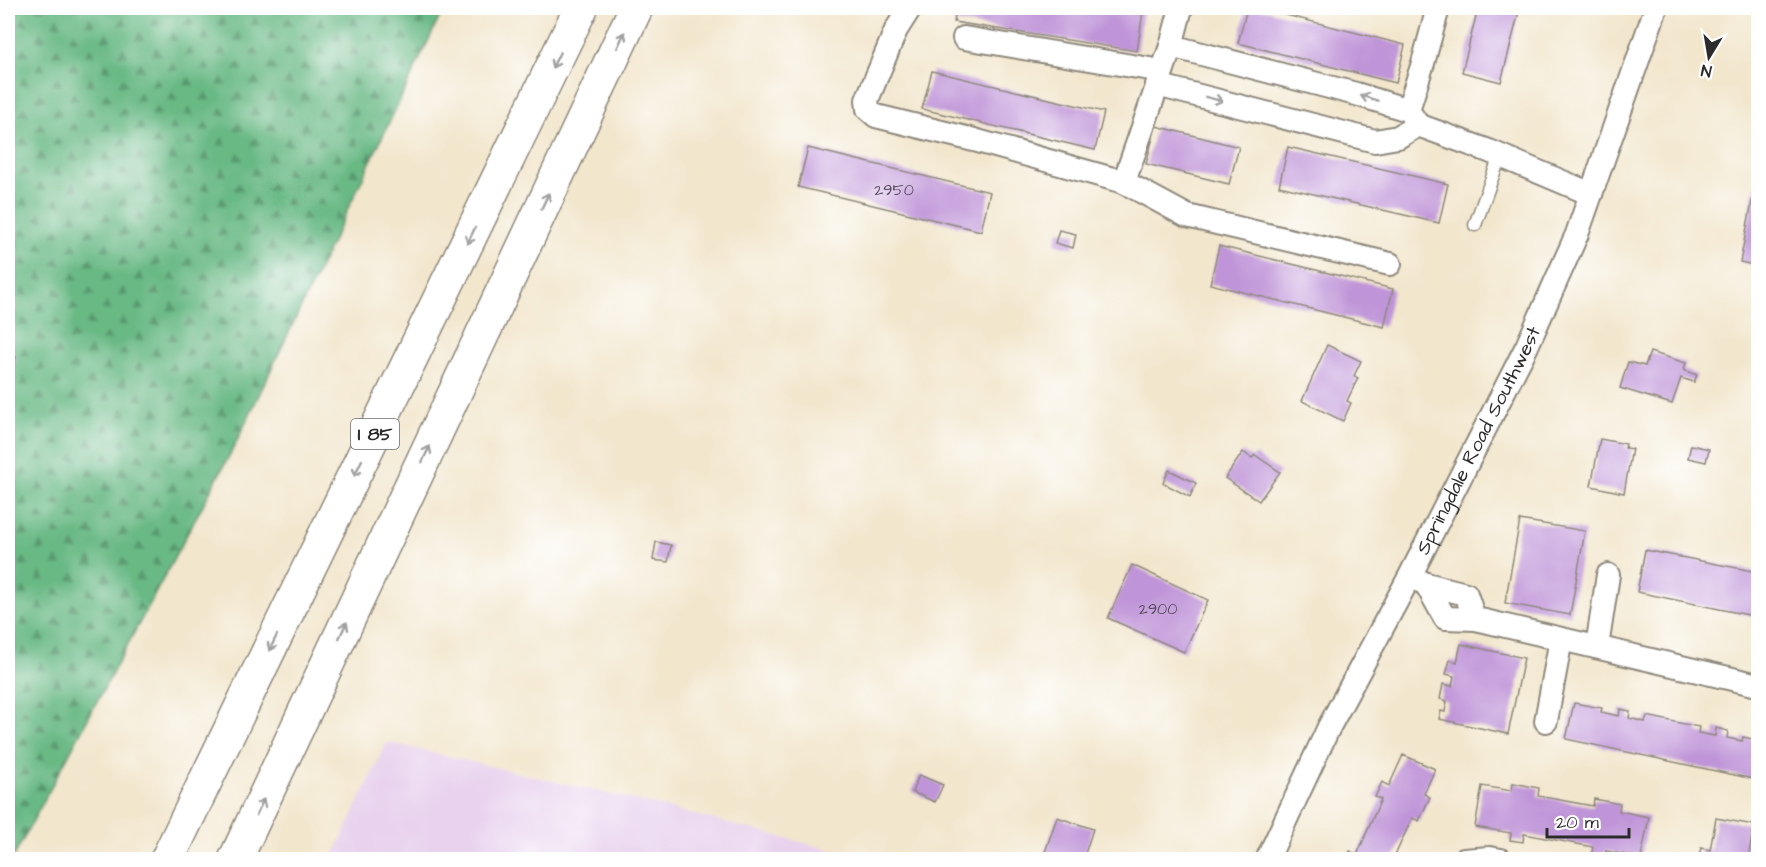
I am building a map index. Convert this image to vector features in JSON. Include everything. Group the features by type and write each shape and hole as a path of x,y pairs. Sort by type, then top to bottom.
{"highway":[{"name":"I 85","path":"167,860 581,8"},
{"name":"I 85","path":"235,860 636,8"}],"street":[{"path":"910,8 896,30 867,100 868,109 876,116 974,140 1124,183 1187,216 1390,264"},
{"path":"1124,183 1171,46 1181,8"},
{"path":"964,38 1160,78 1375,141 1398,137 1413,117 1423,63 1438,8"},
{"name":"Springdale Road Southwest","path":"1267,860 1329,727 1418,580 1527,346 1577,234 1656,8"},
{"path":"1171,46 1356,94 1591,194"},
{"path":"1597,647 1608,575"},
{"path":"1418,580 1466,594 1474,618 1758,685"},
{"path":"1546,721 1562,639"},
{"path":"1464,860 1490,858 1501,860"}],"lane":[{"path":"1475,225 1500,156"}],"shaded area":[{"path":"387,742 659,806 867,859 332,859"}],"green space":[{"path":"8,8 444,8 235,445 12,860 8,859"}],"building":[{"path":"956,8 1119,8 1143,11 1137,51 954,22"},
{"path":"1247,8 1258,8 1405,45 1396,83 1238,43"},
{"path":"1478,8 1520,8 1501,82 1462,72"},
{"path":"932,71 1104,112 1095,150 922,109"},
{"path":"1156,126 1239,147 1229,184 1146,164"},
{"path":"1288,147 1448,184 1439,223 1279,186"},
{"path":"808,148 990,192 981,231 798,187"},
{"path":"1758,177 1758,266 1740,262"},
{"path":"1059,230 1076,234 1073,248 1055,243"},
{"path":"1219,246 1393,289 1384,327 1210,284"},
{"path":"1327,345 1361,361 1354,376 1358,378 1347,401 1351,403 1343,421 1302,401"},
{"path":"1650,352 1686,363 1684,370 1697,375 1694,382 1681,378 1672,404 1620,388 1628,362 1645,366"},
{"path":"8,354 16,357 13,371 8,370"},
{"path":"1600,439 1626,444 1625,448 1632,449 1624,493 1591,486"},
{"path":"1691,445 1709,449 1706,462 1688,458"},
{"path":"1243,452 1252,458 1255,455 1280,472 1259,501 1225,478"},
{"path":"1169,470 1196,483 1190,497 1163,483"},
{"path":"1520,520 1585,531 1570,615 1505,603"},
{"path":"656,542 671,545 668,562 653,560"},
{"path":"1645,550 1758,572 1758,617 1637,592"},
{"path":"1132,565 1208,600 1184,652 1108,618"},
{"path":"1461,644 1524,658 1508,734 1439,719 1441,711 1445,712 1447,701 1440,699 1443,684 1452,686 1454,676 1446,674 1450,660 1457,662"},
{"path":"1574,703 1602,708 1601,712 1619,716 1620,709 1630,711 1629,718 1645,722 1647,716 1699,727 1698,733 1715,736 1716,728 1728,731 1727,738 1742,741 1743,737 1758,740 1758,780 1566,739"},
{"path":"1403,755 1435,769 1424,794 1430,797 1419,821 1412,818 1393,860 1346,860 1350,851 1357,855 1381,799 1375,797 1382,782 1389,786"},
{"path":"919,775 943,785 935,802 912,792"},
{"path":"1513,783 1539,788 1538,796 1593,806 1594,799 1620,804 1619,811 1649,817 1641,858 1606,851 1604,860 1591,857 1593,847 1524,834 1523,842 1510,840 1511,833 1475,827 1482,786 1512,791"},
{"path":"1057,817 1093,829 1083,860 1053,860 1044,855"},
{"path":"1716,818 1754,825 1748,860 1698,860 1701,848 1710,850"}]}
